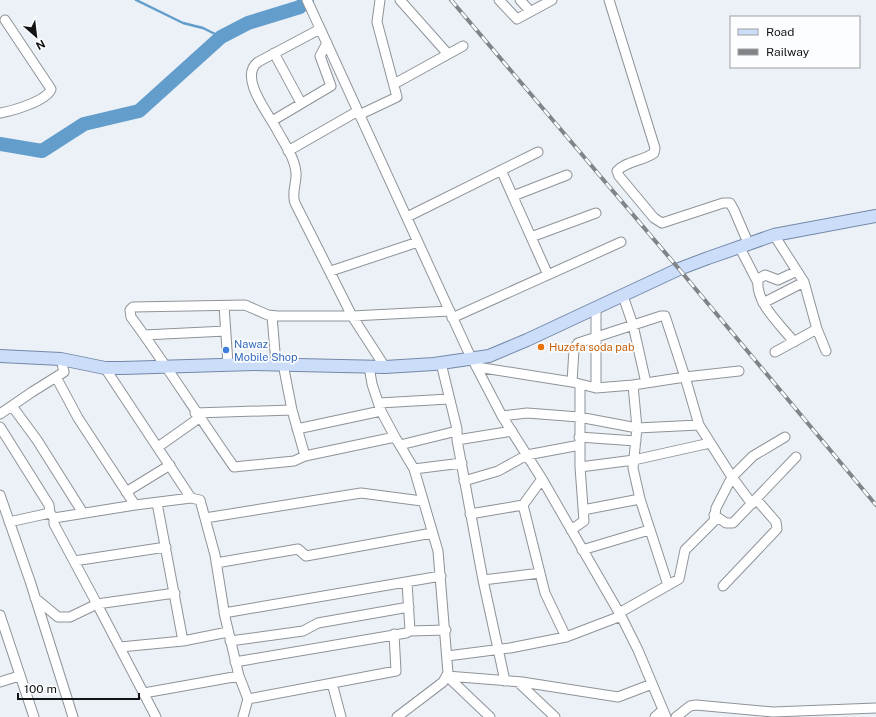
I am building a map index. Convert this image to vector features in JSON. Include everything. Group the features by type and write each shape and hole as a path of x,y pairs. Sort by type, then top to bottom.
{"main road":[{"path":"0,356 61,359 105,368 228,364 385,367 441,363 475,363 679,269 774,235 876,216"}],"street":[{"path":"307,0 451,314 475,363 502,416 542,479 620,614 638,650 664,713 655,717"},
{"path":"288,151 359,113 397,97 377,22 380,0"},
{"path":"400,0 448,54"},
{"path":"499,0 516,19 546,1"},
{"path":"520,0 530,11"},
{"path":"609,0 655,148 654,153 649,157 621,167 617,171 619,176 654,218 662,223 723,203 730,203 734,210 763,303 794,342"},
{"path":"0,113 20,108 47,95 51,89 5,20"},
{"path":"320,29 255,64 251,82 288,151 296,172 293,200 331,271 352,316 385,367"},
{"path":"272,121 331,86 320,56 327,43"},
{"path":"394,84 463,46"},
{"path":"274,53 301,103"},
{"path":"407,217 538,152"},
{"path":"501,170 548,275"},
{"path":"513,196 567,175"},
{"path":"531,237 596,213"},
{"path":"774,235 804,282 826,351"},
{"path":"331,271 418,242"},
{"path":"512,431 397,441 305,456 294,461 234,467 197,415 167,366 129,313 133,307 249,306 272,316 451,314 548,275 621,242"},
{"path":"758,284 758,279 767,275 778,280 797,271"},
{"path":"763,303 804,282"},
{"path":"623,296 633,325 646,383"},
{"path":"224,306 228,364"},
{"path":"596,308 596,388"},
{"path":"272,316 279,364 305,456"},
{"path":"571,530 584,521 580,467 575,346 597,337 665,316 699,425 732,477 776,522 777,529 723,586"},
{"path":"775,352 818,329"},
{"path":"144,335 226,331"},
{"path":"0,414 64,372 61,359"},
{"path":"441,363 457,436 483,580 500,649 505,681"},
{"path":"475,363 596,388 633,386 685,377 739,371"},
{"path":"369,366 372,384 380,407 397,441 414,469 422,501 438,551 446,630 447,676 443,682 397,717"},
{"path":"105,368 192,498"},
{"path":"56,377 78,418 135,505"},
{"path":"633,386 637,428 633,468 649,530 668,585"},
{"path":"297,429 380,407 449,399"},
{"path":"12,406 37,440 83,513"},
{"path":"158,447 197,415 292,410"},
{"path":"502,416 527,413 579,417 637,428 699,425"},
{"path":"0,427 49,505 54,524 144,693 152,716"},
{"path":"447,656 500,649 566,636 620,614 679,579 685,550 712,522 716,508 732,477 753,456 786,437"},
{"path":"464,481 498,472 527,455 579,441 636,441"},
{"path":"580,467 634,460 710,443"},
{"path":"714,515 730,524 796,457"},
{"path":"126,492 170,464"},
{"path":"414,469 462,464"},
{"path":"470,514 523,506 542,479"},
{"path":"205,518 361,493 422,501"},
{"path":"0,495 74,717"},
{"path":"9,522 192,498 200,500 216,562 224,613 235,662 248,699 243,717"},
{"path":"583,510 640,499"},
{"path":"157,503 175,593 182,641"},
{"path":"523,506 545,593 566,636"},
{"path":"582,550 649,530"},
{"path":"216,562 298,549 306,556 432,533"},
{"path":"74,561 166,547"},
{"path":"483,580 540,573"},
{"path":"224,613 440,576"},
{"path":"407,582 410,631"},
{"path":"35,598 58,617 70,617 97,604 175,593"},
{"path":"230,641 302,631 318,623 409,607"},
{"path":"0,615 3,637 34,717"},
{"path":"235,662 410,631 446,630"},
{"path":"120,647 182,641 228,632"},
{"path":"248,699 396,671 394,634"},
{"path":"0,682 19,676"},
{"path":"144,693 239,676"},
{"path":"447,676 518,682 618,697 652,684"},
{"path":"447,676 490,717"},
{"path":"518,682 555,717"},
{"path":"332,683 341,717"},
{"path":"676,717 690,706 696,705 774,714 876,708"}],"waterway":[{"path":"136,0 183,23 203,28 221,37"},
{"path":"0,144 42,151 84,124 139,111 221,37 248,23 300,7 307,0"}],"railway":[{"path":"451,0 679,269 876,505"}],"place":[{"name":"Huzefa soda pab","path":"541,347"},
{"name":"Nawaz Mobile Shop","path":"226,350"}]}
